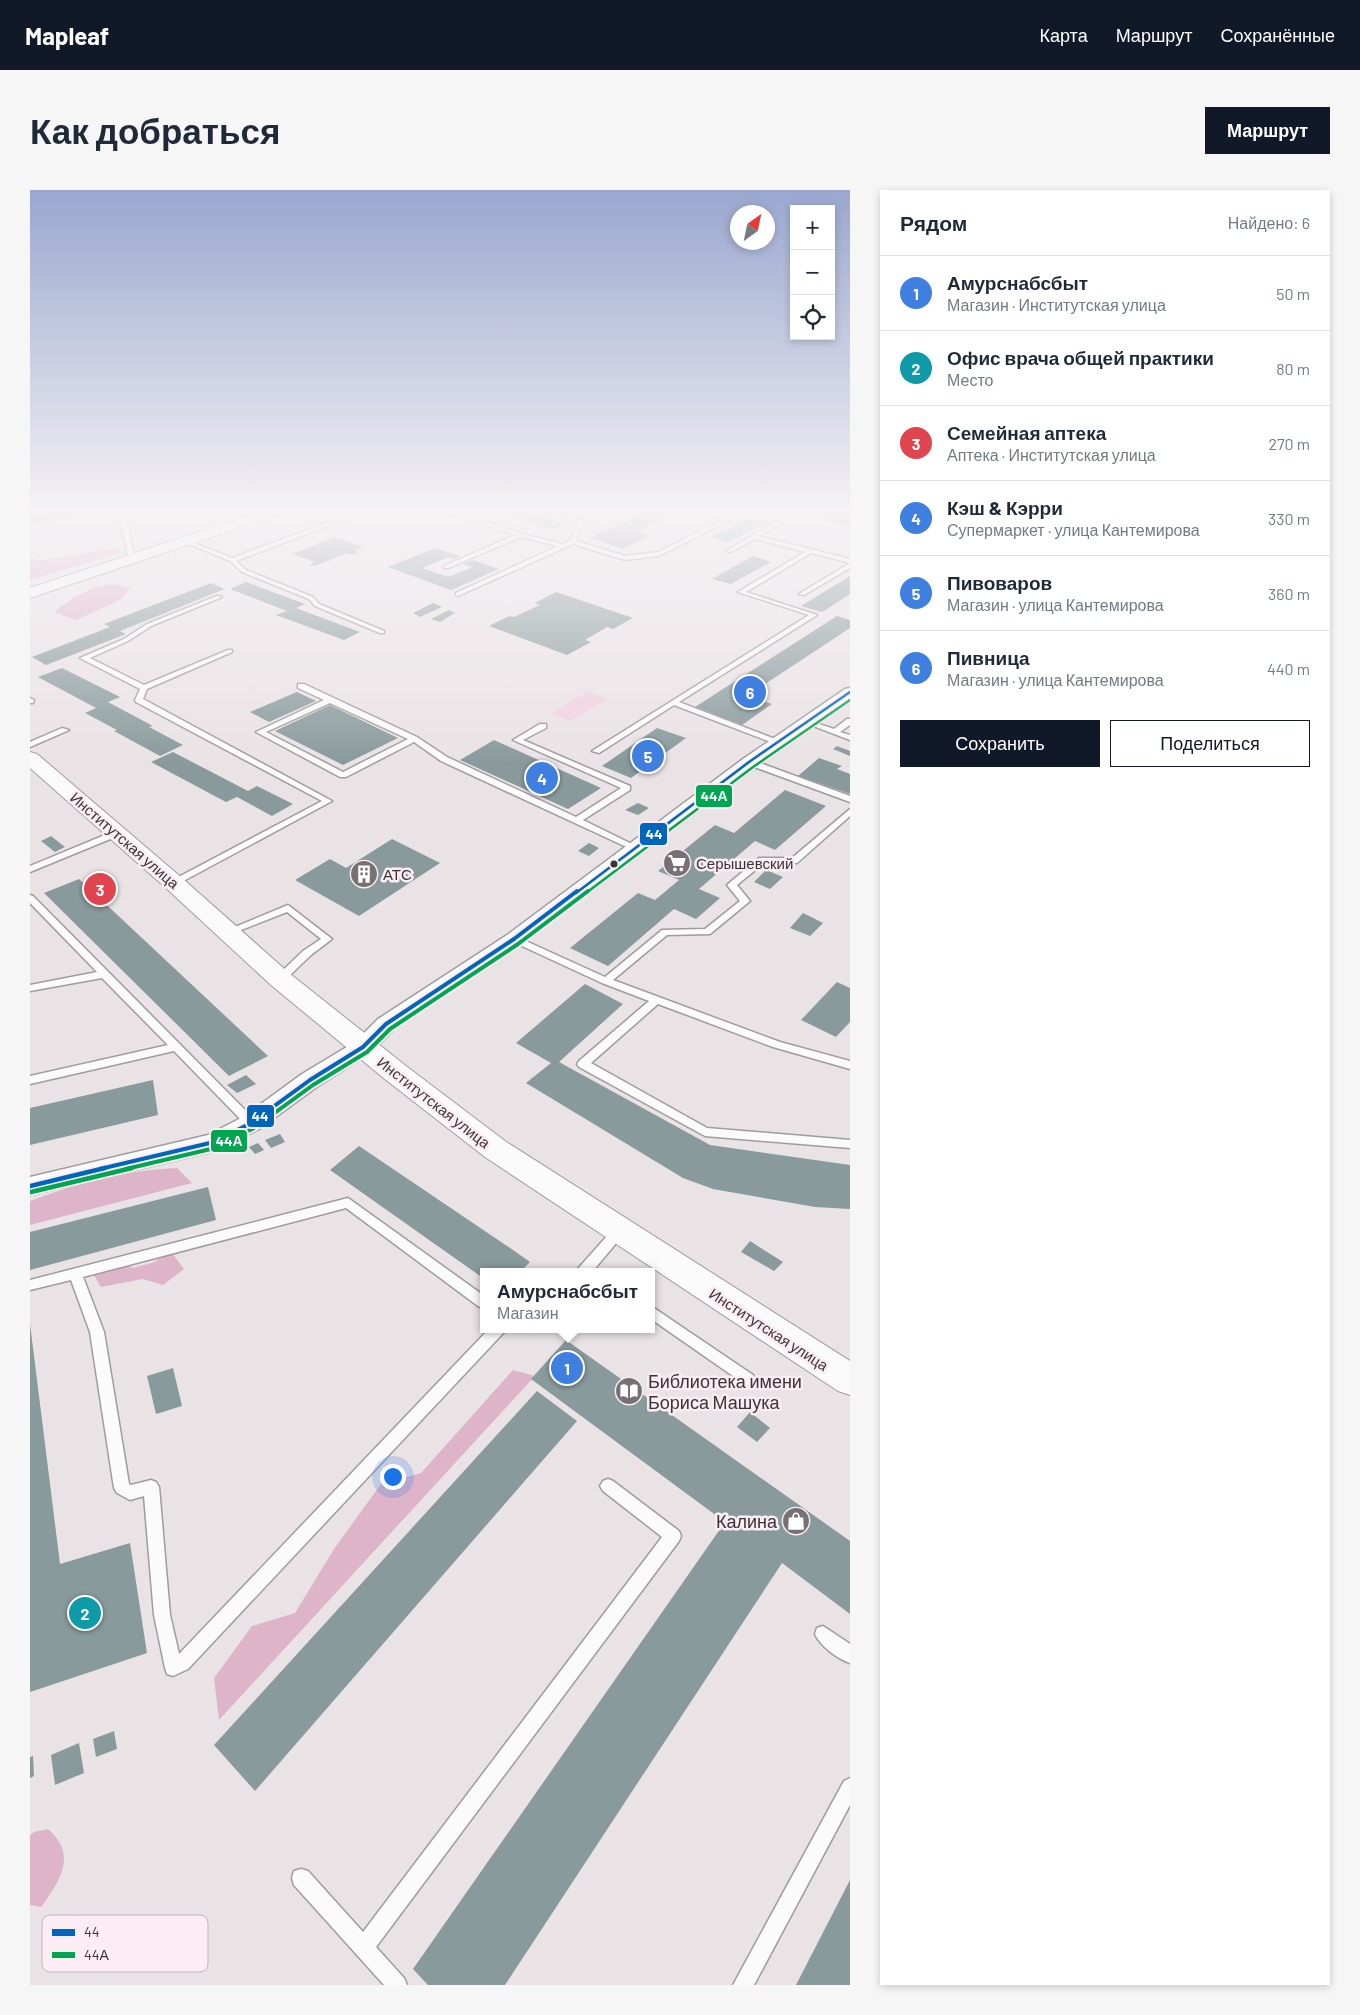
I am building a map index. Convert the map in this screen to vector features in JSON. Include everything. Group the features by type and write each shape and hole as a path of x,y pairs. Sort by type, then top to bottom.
{"main road":[{"name":"Институтская улица","path":"30,758 174,883 280,979 363,1047 495,1149 850,1380"}],"street":[{"path":"30,1186 214,1142 251,1123 310,1080 363,1047 386,1024 514,939 749,762 850,692"}],"lane":[{"path":"303,595 311,598 318,606 382,632"},
{"path":"596,751 814,614 750,595"},
{"path":"144,688 84,658 126,640 149,625 219,597"},
{"path":"174,883 328,801 139,700 144,688 230,651"},
{"path":"301,686 414,739 444,759 636,848"},
{"path":"330,700 260,732 343,774 414,739"},
{"path":"673,702 779,742"},
{"path":"835,732 850,721"},
{"path":"807,722 850,738"},
{"path":"543,726 518,740 627,788 578,820"},
{"path":"30,745 65,730"},
{"path":"749,762 850,799"},
{"path":"606,981 665,932 708,932 745,901 732,885 739,879 762,860 794,861 850,812"},
{"path":"30,869 117,833"},
{"path":"30,898 251,1123"},
{"path":"228,932 288,908 327,939 307,953 280,979"},
{"path":"514,939 606,981 767,1042 819,1058 850,1065"},
{"path":"30,988 104,974"},
{"path":"657,1000 583,1064 705,1132 850,1144"},
{"path":"30,1080 176,1047"},
{"path":"30,1285 348,1203 480,1300"},
{"path":"589,1268 619,1231"},
{"path":"76,1274 98,1332 122,1488 130,1493 151,1487 162,1615 173,1668 182,1663 494,1333"},
{"path":"655,1315 748,1379"},
{"path":"364,1946 673,1536 608,1486"},
{"path":"823,1634 850,1654"},
{"path":"743,1985 850,1786"},
{"path":"301,1878 397,1985"}],"shaded area":[{"path":"81,595 125,595 120,600 76,620 54,612"},
{"path":"588,691 607,699 570,721 552,713"},
{"path":"177,1168 192,1183 30,1225 30,1201 102,1178 139,1171"},
{"path":"169,1249 184,1269 163,1285 143,1279 101,1287 93,1274 120,1260 133,1268 155,1262"},
{"path":"513,1370 535,1376 219,1720 214,1678 252,1626 295,1613 334,1549 381,1484 421,1473"},
{"path":"48,1829 62,1848 64,1858 59,1878 41,1907 30,1905 30,1835 34,1832"}],"building":[{"path":"180,595 211,595 120,631 126,634 46,665 32,657 110,627 104,624"},
{"path":"245,595 280,595 305,604 296,608 360,632 344,640 276,615 287,611"},
{"path":"551,595 564,595 633,618 613,629 607,627 585,640 591,642 567,655 489,626 509,616 514,617 540,605 535,603"},
{"path":"819,595 849,595 822,612 801,606"},
{"path":"433,603 442,607 420,617 413,613"},
{"path":"449,610 455,613 440,622 431,619"},
{"path":"837,616 850,620 850,628 747,696 772,704 742,725 695,707"},
{"path":"62,668 120,697 108,702 153,726 149,727 183,745 160,756 85,713 96,708 38,677"},
{"path":"297,692 316,701 269,722 250,712"},
{"path":"330,705 398,738 343,765 275,731"},
{"path":"657,728 686,738 631,778 602,766"},
{"path":"494,740 601,788 568,809 460,760"},
{"path":"837,746 850,751 850,756 833,749"},
{"path":"173,752 248,791 257,786 293,804 272,816 237,797 226,802 151,762"},
{"path":"819,758 842,766 837,769 850,774 850,794 798,776"},
{"path":"785,790 826,806 775,850 755,841 699,889 720,898 696,919 674,909 608,966 570,948 638,893 655,900 679,880 658,871 715,825 734,833"},
{"path":"638,803 649,808 638,815 625,810"},
{"path":"51,836 65,847 55,852 41,841"},
{"name":"АТС","path":"392,839 440,863 359,916 295,880 330,859 346,868"},
{"path":"589,843 599,848 589,856 578,851"},
{"path":"766,870 783,877 770,889 754,882"},
{"path":"79,879 268,1056 229,1076 44,893"},
{"path":"803,913 823,923 810,936 790,928"},
{"path":"837,982 850,988 850,1022 836,1037 801,1020"},
{"path":"585,984 623,1004 559,1062 710,1145 850,1165 850,1209 815,1207 713,1189 683,1178 526,1083 551,1063 516,1043"},
{"path":"246,1075 256,1084 237,1093 227,1085"},
{"path":"153,1080 158,1115 30,1145 30,1108"},
{"path":"280,1134 285,1142 271,1148 265,1140"},
{"path":"258,1143 264,1150 255,1154 249,1147"},
{"path":"359,1146 530,1262 524,1268 480,1268 480,1276 330,1170"},
{"path":"208,1187 216,1220 30,1270 30,1232"},
{"path":"750,1241 783,1262 774,1271 741,1252"},
{"path":"30,1324 60,1564 130,1543 147,1653 30,1692"},
{"path":"566,1340 850,1541 850,1614 782,1563 505,1985 428,1985 413,1969 725,1522 531,1379"},
{"path":"173,1368 182,1406 156,1414 147,1376"},
{"path":"537,1391 577,1421 255,1791 214,1745"},
{"path":"750,1412 770,1428 757,1442 737,1427"},
{"path":"114,1731 117,1749 96,1757 93,1739"},
{"path":"79,1743 84,1773 55,1785 51,1755"},
{"path":"33,1756 34,1776 30,1778 30,1757"},
{"path":"850,1880 850,1985 796,1985"}],"transit line":[{"name":"44","path":"30,1186 214,1142 251,1123 310,1080 363,1047 386,1024 514,939 749,762 850,692"},
{"name":"44А","path":"31,1192 215,1148 254,1128 313,1085 367,1052 390,1029 518,944 753,767 850,700"}],"place":[{"name":"Пивница","path":"750,692"},
{"name":"Пивоваров","path":"648,756"},
{"name":"Кэш & Кэрри","path":"542,778"},
{"name":"Серышевский","path":"677,863"},
{"name":"АТС","path":"364,874"},
{"name":"Семейная аптека","path":"100,889"},
{"name":"Амурснабсбыт","path":"567,1368"},
{"name":"Библиотека имени Бориса Машука","path":"629,1391"},
{"name":"Калина","path":"796,1521"},
{"name":"Офис врача общей практики","path":"85,1613"}]}
